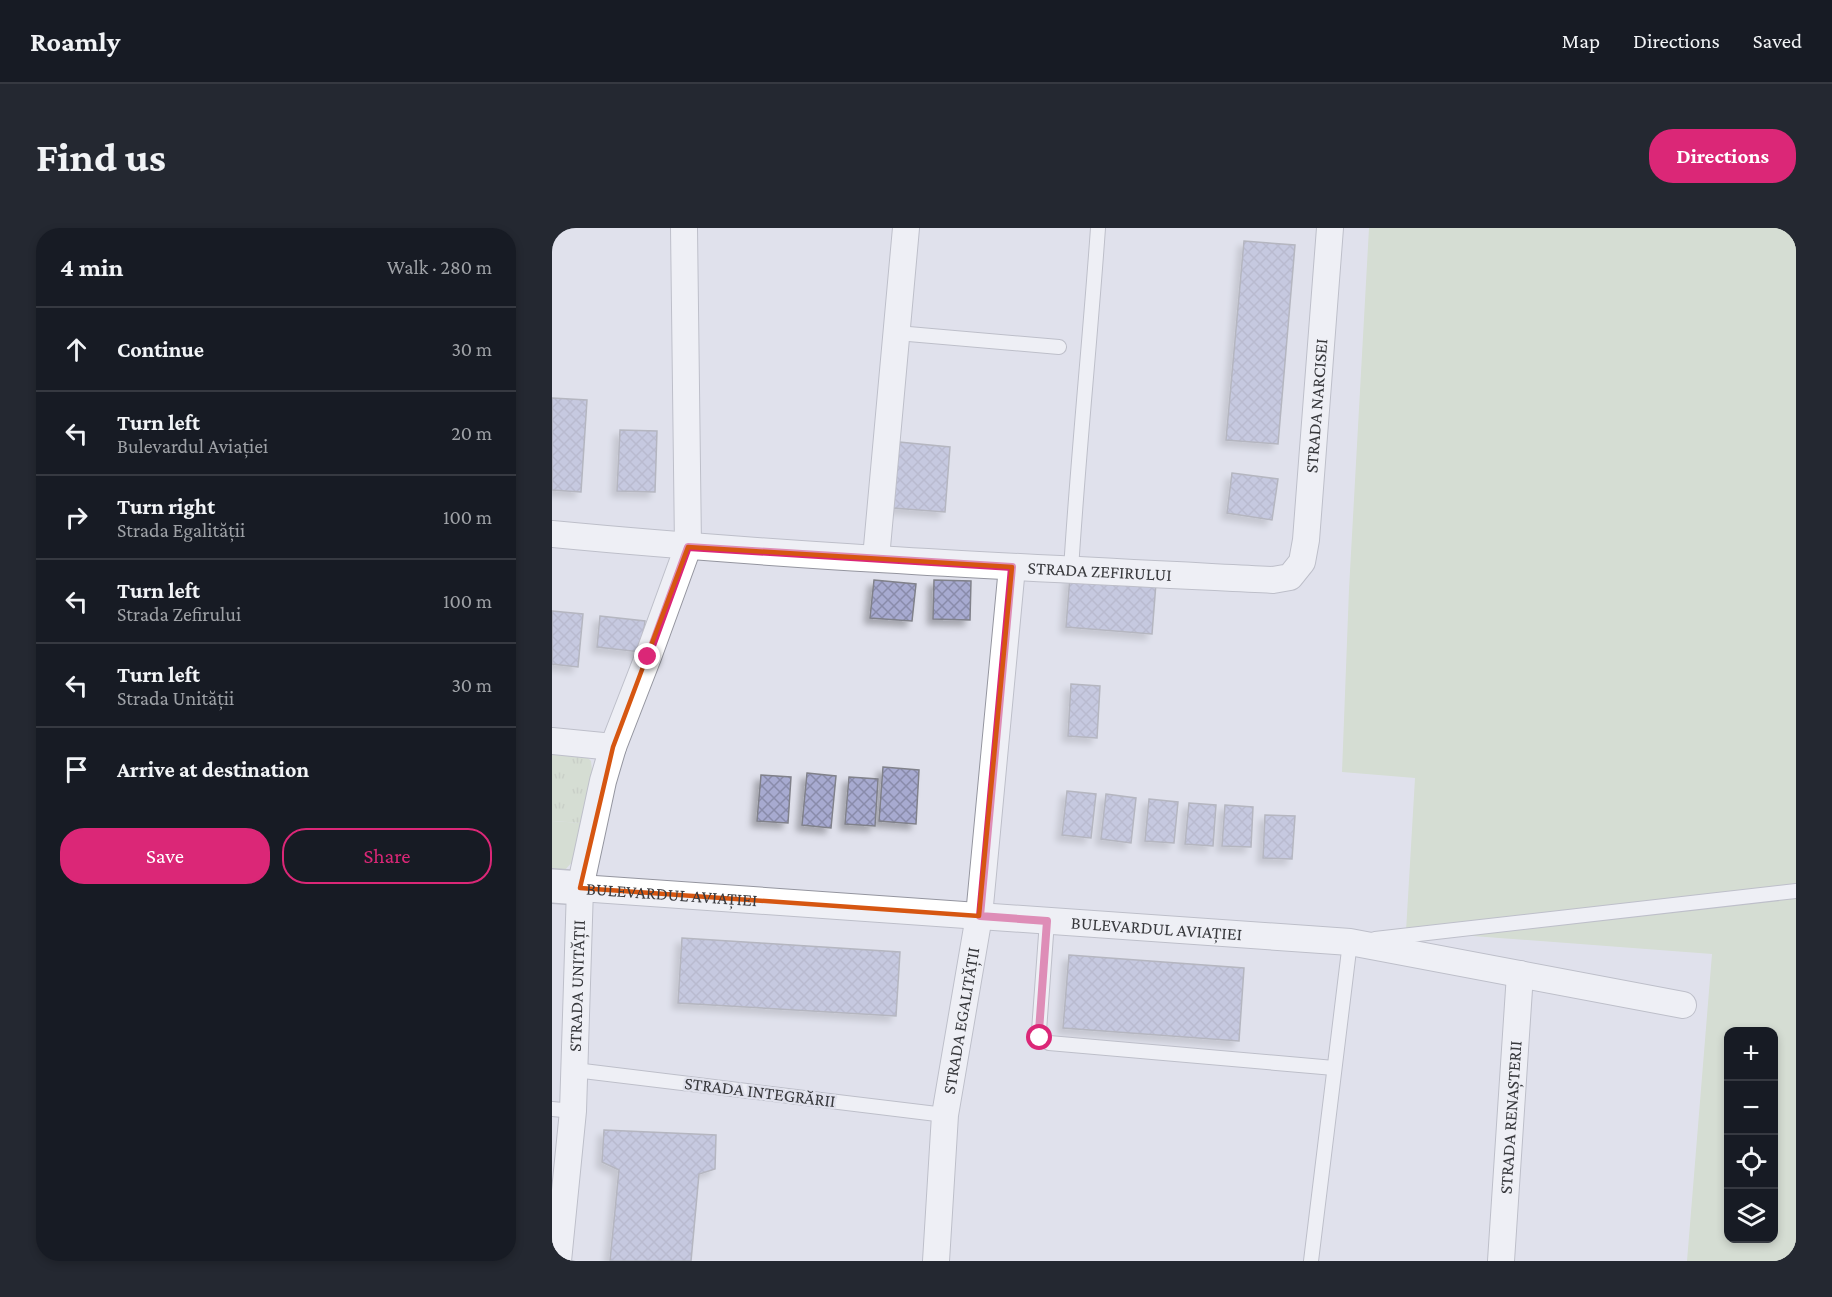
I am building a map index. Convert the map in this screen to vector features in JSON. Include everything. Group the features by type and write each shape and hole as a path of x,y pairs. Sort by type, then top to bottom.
{"street":[{"path":"684,228 688,547"},
{"path":"876,558 906,228"},
{"name":"STRADA NARCISEI","path":"1290,577 1302,561 1306,540 1330,228"},
{"name":"STRADA ZEFIRULUI","path":"552,534 688,547 1012,567 1273,580 1290,577"},
{"name":"STRADA UNITĂȚII","path":"558,1261 563,1110 575,1070 566,887 613,747 688,547"},
{"name":"STRADA EGALITĂȚII","path":"936,1261 945,1115 980,916 1012,567"},
{"path":"552,741 613,747"},
{"name":"BULEVARDUL AVIAȚIEI","path":"566,887 1350,942 1683,1005"},
{"name":"STRADA RENAȘTERII","path":"1502,1261 1520,974"}],"lane":[{"path":"1071,570 1077,463 1098,228"},
{"path":"897,333 1059,347"},
{"path":"1311,1261 1350,942 1796,891"},
{"path":"1047,921 1039,1031 1040,1038 1049,1043 1334,1068"},
{"name":"STRADA INTEGRĂRII","path":"575,1070 945,1115"}],"highlighted area":[{"path":"688,547 1012,567 979,916 580,888 613,747"}],"green space":[{"path":"1369,228 1796,228 1796,1261 1687,1261 1712,954 1406,931 1415,778 1342,772 1349,589"},
{"path":"552,750 584,754 591,761 592,770 582,823 552,821"},
{"path":"552,821 582,823 574,860 564,871 552,872"}],"building":[{"path":"1244,241 1295,245 1278,444 1226,440"},
{"path":"552,398 587,400 581,492 552,490"},
{"path":"620,430 657,431 655,492 617,491"},
{"path":"899,442 950,447 945,512 893,508"},
{"path":"1232,473 1278,479 1272,520 1227,513"},
{"path":"1070,576 1156,583 1152,634 1066,627"},
{"path":"874,580 916,584 912,621 870,618"},
{"path":"934,580 971,581 970,620 933,619"},
{"path":"552,611 583,614 578,667 552,664"},
{"path":"600,616 645,621 641,652 597,647"},
{"path":"1071,684 1100,686 1097,738 1068,736"},
{"path":"883,767 919,770 916,824 879,821"},
{"path":"807,773 836,776 831,828 802,825"},
{"path":"761,775 791,777 788,823 757,821"},
{"path":"849,777 878,779 875,826 845,824"},
{"path":"1067,791 1096,794 1091,838 1062,835"},
{"path":"1106,794 1136,798 1131,843 1101,839"},
{"path":"1149,799 1178,802 1174,843 1145,841"},
{"path":"1189,803 1216,805 1213,846 1185,844"},
{"path":"1225,805 1253,807 1251,847 1222,846"},
{"path":"1265,815 1295,816 1292,859 1263,858"},
{"path":"682,938 900,952 896,1016 678,1003"},
{"path":"1069,955 1244,968 1239,1041 1063,1028"},
{"path":"604,1130 716,1135 715,1169 699,1174 691,1261 610,1261 619,1170 602,1162"}],"route":[{"path":"648,657 688,547 1012,567 980,916 1047,921 1040,1038"}]}
